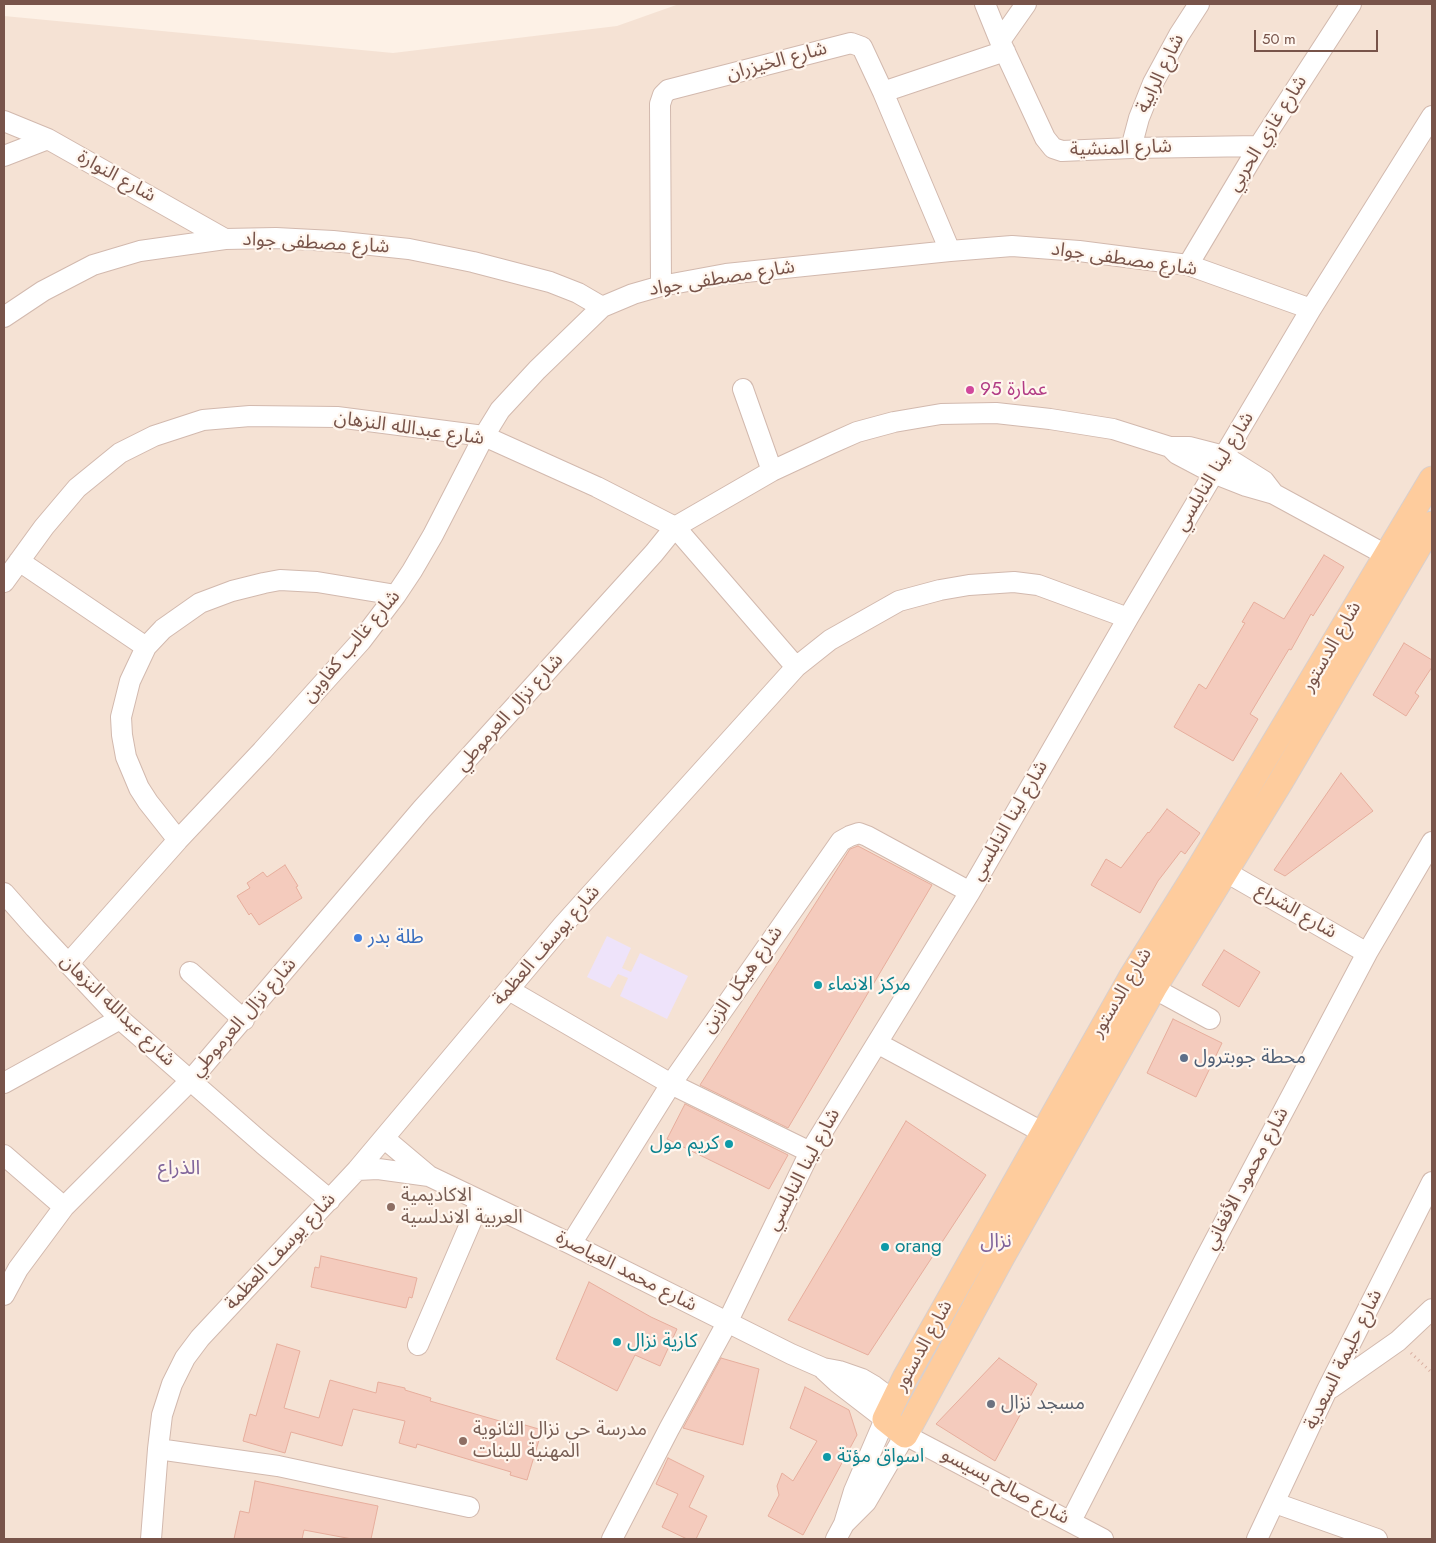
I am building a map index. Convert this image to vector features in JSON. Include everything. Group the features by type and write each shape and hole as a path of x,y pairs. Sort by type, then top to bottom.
{"main road":[{"name":"شارع الدستور","path":"889,1410 1042,1132 1132,976 1200,868 1432,479"},
{"name":"شارع الدستور","path":"910,1426 1002,1257 1154,988 1226,872 1432,524"},
{"name":"شارع محمد العياصرة","path":"889,1410 910,1426"}],"street":[{"name":"شارع المنشية","path":"985,4 1046,138 1053,148 1062,151 1259,146"},
{"path":"884,92 1003,46 1026,4"},
{"name":"شارع الرابية","path":"1131,148 1139,118 1153,83 1179,35 1199,4"},
{"name":"شارع غازي الحربي","path":"1188,265 1259,146 1351,4"},
{"name":"شارع الخيزران","path":"661,286 660,104 663,95 668,90 851,42 862,47 884,92 950,251"},
{"name":"شارع لينا النابلسي","path":"612,1539 727,1323 810,1152 970,892 1128,618 1311,309 1432,116"},
{"name":"شارع النوارة","path":"4,121 48,139 225,239"},
{"path":"4,156 48,139"},
{"name":"شارع مصطفى جواد","path":"4,317 43,291 93,265 140,251 225,239 276,238 333,241 409,249 473,262 550,282 578,293 602,307 634,294 661,286 726,274 1012,246 1079,251 1188,265 1311,309"},
{"name":"شارع غالب كفاوين","path":"68,964 178,840 361,642 396,595 433,535 484,436 500,410 537,370 602,307"},
{"path":"742,389 772,471"},
{"name":"شارع نزال العرموطي","path":"4,1295 18,1269 64,1207 190,1081 422,809 610,602 675,527 772,471 858,432 894,422 941,414 996,413 1050,419 1113,429 1170,446 1189,447 1224,456 1264,481 1274,494"},
{"name":"شارع عبدالله النزهان","path":"4,582 44,527 77,488 120,453 154,436 202,420 250,416 337,417 484,436 597,487 675,527 796,667"},
{"name":"شارع نزال العرموطي","path":"1170,446 1177,454 1213,473 1246,486 1274,494 1386,555"},
{"path":"19,561 146,647"},
{"path":"178,840 139,788 126,757 122,735 121,717 130,681 146,647 163,629 200,603 232,591 264,583 280,580 316,582 396,595"},
{"name":"شارع يوسف العظمة","path":"151,1539 162,1415 172,1384 185,1358 200,1338 357,1170 563,925 796,667 830,640 899,601 940,590 969,585 1014,582 1038,585 1128,618"},
{"name":"شارع هيكل الزبن","path":"572,1244 671,1084 841,841 859,833 867,836 970,892"},
{"name":"شارع محمود الأفغاني","path":"1071,1521 1204,1260 1367,953 1432,842"},
{"name":"شارع الشراع","path":"1226,872 1367,953"},
{"name":"شارع عبدالله النزهان","path":"4,893 120,1019 330,1200"},
{"path":"190,972 244,1020"},
{"path":"1132,976 1210,1019"},
{"path":"509,990 671,1084 810,1152"},
{"path":"4,1084 120,1019"},
{"path":"877,1043 1042,1132"},
{"name":"شارع محمد العياصرة","path":"385,1138 429,1176 572,1244 727,1323 823,1368 862,1379 874,1386 889,1410"},
{"path":"4,1155 64,1207"},
{"name":"شارع محمد العياصرة","path":"357,1170 388,1170 429,1176"},
{"name":"شارع حليمة السعدية","path":"1257,1539 1327,1390 1432,1182"},
{"path":"418,1345 480,1201"},
{"path":"1327,1390 1398,1341 1432,1309"},
{"name":"شارع الدستور","path":"840,1532 854,1491 889,1410"},
{"name":"شارع صالح بسيسو","path":"910,1426 1103,1539"},
{"name":"شارع الدستور","path":"840,1532 866,1502 910,1426"},
{"path":"158,1449 278,1466 469,1507"},
{"path":"1275,1503 1377,1539"}],"path":[{"path":"1398,1341 1432,1373"}],"shaded area":[{"path":"679,4 1432,4 1432,1539 4,1539 4,16 393,53 617,26"},
{"path":"607,936 631,948 622,968 631,972 640,953 688,976 667,1019 620,996 628,978 618,974 610,988 587,977"}],"building":[{"path":"1324,555 1344,567 1313,616 1311,614 1291,650 1289,649 1250,714 1258,719 1233,761 1174,727 1199,684 1206,689 1245,623 1242,622 1254,602 1284,619"},
{"path":"1404,643 1432,660 1432,667 1415,693 1419,696 1406,716 1373,695"},
{"path":"1341,773 1373,811 1285,876 1274,870"},
{"path":"1167,809 1200,833 1185,854 1181,851 1158,881 1140,913 1091,885 1106,859 1121,868"},
{"name":"مركز الانماء","path":"858,846 932,885 788,1128 700,1085 850,849"},
{"path":"285,865 298,886 296,887 302,898 259,925 251,913 249,915 237,896 250,888 247,883 263,872 267,877"},
{"path":"1224,950 1260,972 1239,1007 1202,985"},
{"name":"محطة جوبترول","path":"1173,1019 1222,1043 1196,1097 1147,1073"},
{"name":"كريم مول","path":"685,1104 788,1155 769,1189 667,1139"},
{"name":"orang","path":"906,1121 986,1175 868,1355 788,1320"},
{"path":"321,1256 417,1278 412,1298 409,1297 406,1308 311,1287 315,1267 319,1268"},
{"name":"كازية نزال","path":"589,1282 651,1317 677,1329 660,1366 635,1355 617,1391 556,1359"},
{"path":"277,1344 300,1351 284,1408 319,1418 330,1380 376,1393 378,1382 405,1388 405,1390 431,1398 430,1401 524,1428 525,1425 542,1430 527,1480 510,1475 511,1472 417,1444 416,1448 399,1443 405,1421 353,1409 342,1446 291,1432 285,1453 243,1441 250,1414 256,1416"},
{"path":"721,1358 759,1369 743,1445 683,1428"},
{"name":"مسجد نزال","path":"999,1358 1037,1384 995,1461 936,1424"},
{"name":"اسواق مؤتة","path":"805,1387 849,1410 857,1435 803,1535 768,1516 779,1495 777,1486 782,1473 793,1481 817,1441 790,1428"},
{"path":"668,1458 704,1476 689,1507 707,1516 696,1539 687,1539 662,1527 678,1494 656,1484"},
{"path":"255,1481 378,1506 371,1539 352,1539 304,1530 302,1539 234,1539 240,1511 249,1513"}],"place":[{"name":"عمارة 95","path":"970,390"},
{"name":"طلة بدر","path":"358,938"},
{"name":"مركز الانماء","path":"818,985"},
{"name":"محطة جوبترول","path":"1184,1058"},
{"name":"كريم مول","path":"729,1144"},
{"name":"الاكاديمية العربية الاندلسية","path":"391,1207"},
{"name":"orang","path":"885,1247"},
{"name":"كازية نزال","path":"617,1342"},
{"name":"مسجد نزال","path":"991,1404"},
{"name":"مدرسة حي نزال الثانوية المهنية للبنات","path":"463,1441"},
{"name":"اسواق مؤتة","path":"827,1457"}],"district":[{"name":"الذراع","path":"179,1169"},
{"name":"نزال","path":"996,1242"}]}
